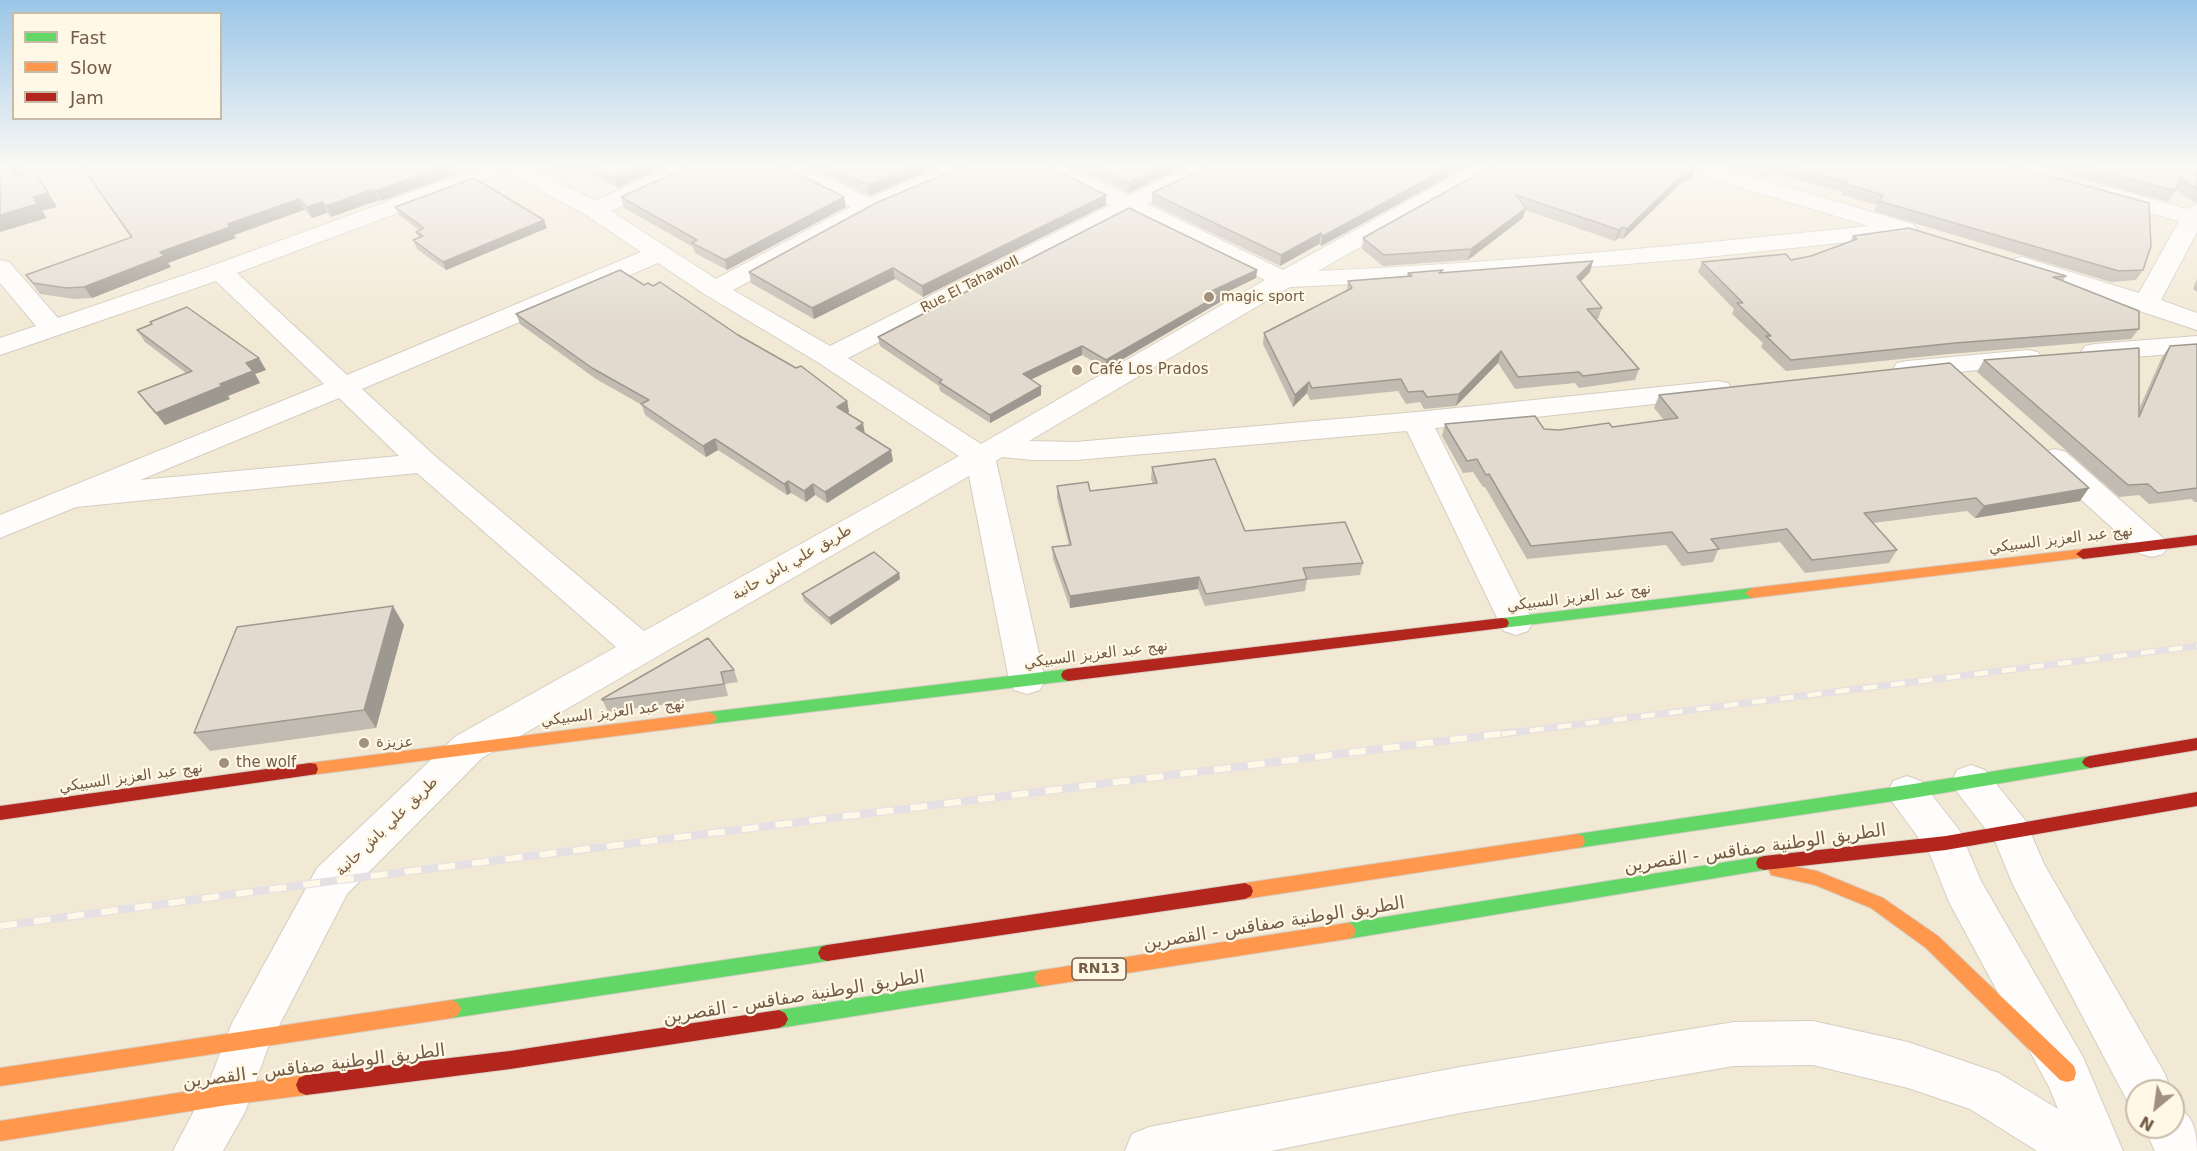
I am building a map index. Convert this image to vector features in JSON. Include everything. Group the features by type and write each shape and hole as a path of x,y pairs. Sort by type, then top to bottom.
{"main road":[{"name":"نهج عبد العزيز السبيكي","path":"0,813 469,747 2197,540"},
{"name":"الطريق الوطنية صفاقس - القصرين","path":"0,1077 1907,792 2197,744"},
{"name":"الطريق الوطنية صفاقس - القصرين","path":"0,1131 228,1095 522,1058 1412,921 1746,865 1946,843 2197,799"},
{"path":"1746,865 1818,878 1877,903 1932,942 2067,1073"}],"street":[{"path":"0,347 220,271 362,219"},
{"path":"606,219 658,255 715,290 988,452 1076,451 1418,421 1742,386"},
{"path":"715,290 846,219"},
{"name":"Rue El Tahawoll","path":"829,357 1102,219"},
{"path":"1157,219 1284,280 1416,274 1916,232 1871,219"},
{"name":"طريق علي باش حانبة","path":"197,1151 228,1095 248,1039 332,881 469,747 988,452 1386,219"},
{"path":"2146,303 2192,228 2167,219"},
{"path":"0,527 658,255"},
{"path":"2004,259 2146,303 2195,326"},
{"path":"220,271 424,463 642,649"},
{"path":"3,274 53,329"},
{"path":"1880,371 2061,355 2195,326"},
{"path":"1949,364 1975,388"},
{"path":"1418,421 1516,622"},
{"path":"2037,443 2152,546"},
{"path":"988,452 1028,680"},
{"path":"71,496 424,463"},
{"path":"1971,781 2011,832 2027,872 2141,1079"},
{"path":"1907,792 1946,843 1964,890 2067,1073 2099,1151"},
{"path":"1149,1151 1460,1090 1722,1046 1813,1043 1908,1065 1982,1090 2082,1151"}],"shaded area":[{"path":"0,219 2197,219 2197,1151 0,1151"}],"building":[{"path":"119,219 243,219 228,224 230,227 160,252 164,256 84,287 66,288 33,283 26,275 132,237"},
{"path":"411,219 544,220 443,262 413,240 423,236 416,232 424,228"},
{"path":"659,219 803,219 725,260 692,243 697,240"},
{"path":"847,219 1058,219 922,286 893,268 812,308 749,272"},
{"path":"1108,219 1151,219 1257,270 1203,295 1221,294 1106,360 1082,346 1023,374 1041,386 990,415 939,382 942,380 878,337"},
{"path":"1206,219 1355,219 1325,235 1322,236 1321,233 1281,255"},
{"path":"1398,219 1512,219 1471,249 1384,255 1363,238"},
{"path":"1586,219 1637,219 1627,229 1622,227 1619,230"},
{"path":"1940,219 2150,219 2151,246 2143,270 2119,271"},
{"path":"1909,228 2066,276 2053,277 2139,311 2139,329 1955,343 1791,360 1766,336 1771,336 1737,303 1743,303 1702,262 1786,254 1791,260 1811,256 1857,239 1853,236"},
{"path":"1593,261 1577,277 1602,308 1587,309 1639,369 1583,376 1579,372 1518,377 1501,351 1459,394 1427,397 1423,391 1408,392 1401,379 1312,388 1309,382 1295,395 1264,333 1352,288 1348,281 1412,276 1408,273 1443,270 1439,273"},
{"path":"620,270 644,285 648,283 653,286 660,282 738,335 796,368 801,366 847,401 837,407 863,423 856,428 891,450 825,492 813,484 804,491 788,481 784,484 715,439 703,446 641,404 649,400 592,368 516,314"},
{"path":"187,307 259,358 246,363 253,371 156,413 138,392 192,371 137,330 152,324 150,322"},
{"path":"2197,344 2197,488 2158,493 2148,484 2128,485 1984,360 2139,348 2139,417 2170,346"},
{"path":"1950,363 2089,488 1984,506 1976,498 1864,513 1897,550 1812,560 1787,529 1711,539 1719,549 1688,553 1672,532 1531,546 1489,474 1486,475 1477,459 1467,461 1445,424 1535,416 1544,429 1559,430 1609,423 1612,427 1678,418 1659,395"},
{"path":"1215,459 1245,531 1345,522 1363,563 1303,568 1307,579 1206,594 1199,577 1070,596 1052,547 1071,545 1057,486 1088,482 1090,491 1157,483 1152,467"},
{"path":"874,552 899,573 829,618 802,594"},
{"path":"393,606 364,710 194,733 237,627"},
{"path":"708,638 734,670 721,672 724,684 602,700 602,699"}],"railway":[{"path":"1502,734 2197,646"},
{"path":"0,926 332,881 1514,732"}],"traffic: fast":[{"path":"1502,623 1752,593"},
{"path":"709,718 1068,675"},
{"path":"1577,841 2090,762"},
{"path":"1347,931 1764,863"},
{"path":"452,1009 827,953"},
{"path":"779,1019 1043,978"}],"traffic: slow":[{"path":"1752,593 2083,554"},
{"path":"310,769 709,718"},
{"path":"1245,891 1577,841"},
{"path":"1777,870 1817,878 1877,903 1932,942 2067,1073"},
{"path":"1043,978 1347,931"},
{"path":"0,1077 452,1009"},
{"path":"0,1131 306,1085"}],"traffic: jam":[{"path":"2083,554 2197,540"},
{"path":"1068,675 1502,623"},
{"path":"2090,762 2197,744"},
{"path":"0,813 310,769"},
{"path":"1764,863 1946,843 2197,799"},
{"path":"827,953 1245,891"},
{"path":"306,1085 510,1060 779,1019"}],"place":[{"name":"magic sport","path":"1209,297"},
{"name":"Café Los Prados","path":"1077,370"},
{"name":"عزيزة","path":"364,743"},
{"name":"the wolf","path":"224,763"}]}
